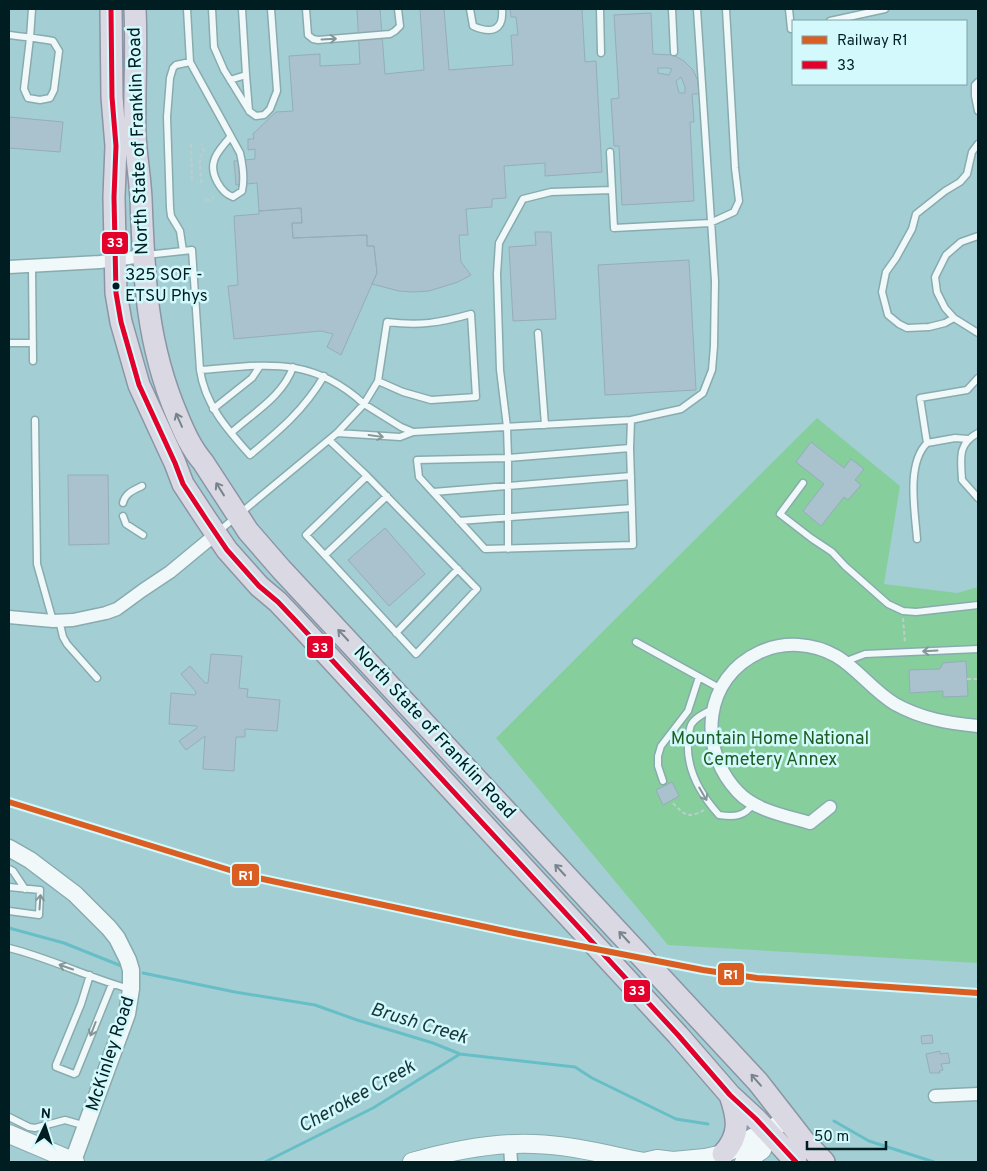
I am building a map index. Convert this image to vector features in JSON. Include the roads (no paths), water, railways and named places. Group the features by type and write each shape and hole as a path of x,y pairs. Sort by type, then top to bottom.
{"highway":[{"name":"North State of Franklin Road","path":"111,9 112,97 116,146 114,197 116,293 121,322 139,385 183,484 227,550 259,586 278,602 793,1161"},
{"name":"North State of Franklin Road","path":"135,9 135,137 145,290 160,368 171,401 194,452 203,462 248,531 281,569 758,1082 786,1119 824,1162"},
{"path":"723,1154 734,1140 737,1128 736,1111 730,1094"}],"main road":[{"path":"421,1161 461,1150 533,1143 555,1145 600,1158 645,1162 657,1159 673,1161 705,1158 723,1154 738,1147 752,1138 768,1132 786,1119"},
{"path":"744,1162 762,1150 768,1132"},
{"path":"9,1134 74,1162"}],"street":[{"path":"9,267 116,260 142,256"},
{"path":"9,617 56,621 73,620 117,609 170,572 216,534"},
{"path":"830,807 810,823 753,804 738,793 719,765 710,731 714,708 724,683 743,662 761,652 784,645 819,648 837,656 894,703 916,714 944,723 978,726"},
{"path":"400,734 419,717"},
{"name":"McKinley Road","path":"9,848 30,860 75,894 109,928 123,949 131,970 131,989 127,1014 74,1162"},
{"path":"935,1096 978,1094"},
{"path":"510,1145 511,1162"}],"lane":[{"path":"9,35 30,38 53,41 59,51 54,90 50,98 40,100 28,98 24,89 30,38 32,9"},
{"path":"186,9 190,62 240,153 244,174 242,191 233,197 228,195 215,178 214,161 230,137"},
{"path":"212,9 214,46 230,80 249,111 256,116 264,116 270,109 277,91 271,9"},
{"path":"242,9 249,111"},
{"path":"306,9 308,35 318,40 390,34 400,26 398,9"},
{"path":"470,9 473,26 484,31 497,28 502,22 502,9"},
{"path":"600,9 601,52"},
{"path":"672,9 674,52"},
{"path":"337,433 400,438 413,432 631,420 681,409 703,393 712,370 715,281 697,9"},
{"path":"610,152 614,228 710,223 734,212 739,201 735,168 726,9"},
{"path":"789,9 792,28"},
{"path":"835,20 885,9"},
{"path":"183,251 180,231 171,216 167,117 171,73 176,65 190,62"},
{"path":"230,80 246,75"},
{"path":"978,82 975,85 975,96 978,111"},
{"path":"954,318 945,323 929,327 907,328 888,315 882,292 886,272 912,229 916,214 945,191 960,182 967,174 972,152 978,144"},
{"path":"508,550 507,426 500,370 497,274 499,243 523,199 551,192 612,190"},
{"path":"978,236 961,242 946,255 935,277 937,292 945,308 954,318 978,333"},
{"path":"142,256 192,250 200,370 206,394 231,433 250,455 302,408 324,376"},
{"path":"32,266 33,361"},
{"path":"216,534 337,433 364,404 378,381 387,322 413,325 442,322 471,314 476,397 431,400 403,392 378,381"},
{"path":"538,333 545,425"},
{"path":"9,343 32,343"},
{"path":"200,370 284,365 324,376 353,393 364,404 401,427 413,432"},
{"path":"214,409 252,378 260,366"},
{"path":"231,433 280,391 289,379 293,367"},
{"path":"927,443 920,398 967,390 978,378"},
{"path":"35,420 37,564 63,637 97,678"},
{"path":"630,448 508,458 417,460 419,476 485,549 508,550 633,544 631,420"},
{"path":"918,539 914,511 915,474 920,450 927,443 955,438 968,438 978,433"},
{"path":"968,438 961,454 962,480 978,498"},
{"path":"329,440 367,476 387,496 478,590 416,654 306,535 367,476"},
{"path":"433,492 631,476"},
{"path":"803,483 780,514 832,552 888,604 903,611 916,612 978,605"},
{"path":"123,503 124,498 129,492 142,486"},
{"path":"325,556 387,496"},
{"path":"459,521 632,508"},
{"path":"124,516 126,524 143,535"},
{"path":"396,632 458,569"},
{"path":"636,642 721,689"},
{"path":"844,662 865,654 978,649"},
{"path":"662,781 658,766 661,746 688,711 699,677"},
{"path":"714,708 700,716 691,725 689,734 687,753 701,792 710,806 719,815 735,817 748,811 753,804"},
{"path":"9,869 25,889"},
{"path":"9,888 40,890 39,915 9,911"},
{"path":"9,948 131,989"},
{"path":"90,975 81,1004 56,1067 74,1074 76,1073 112,984"},
{"path":"9,1117 35,1128 66,1120 87,1126"},
{"path":"40,1148 47,1125"}],"waterway":[{"name":"Brush Creek","path":"9,928 64,943 124,967"},
{"name":"Brush Creek","path":"143,973 235,992 315,1005 433,1043 460,1054 575,1067 592,1078 676,1119 708,1124"},
{"name":"Cherokee Creek","path":"265,1162 373,1108 460,1054"},
{"name":"Brush Creek","path":"834,1121 869,1141 934,1162"}],"rail line":[{"name":"R1","path":"9,802 249,876 514,933 703,970 757,978 978,993"}],"place":[{"name":"325 SOF - ETSU Phys","path":"116,286"}],"park label":[{"name":"Mountain Home National Cemetery Annex","path":"770,750"}]}
